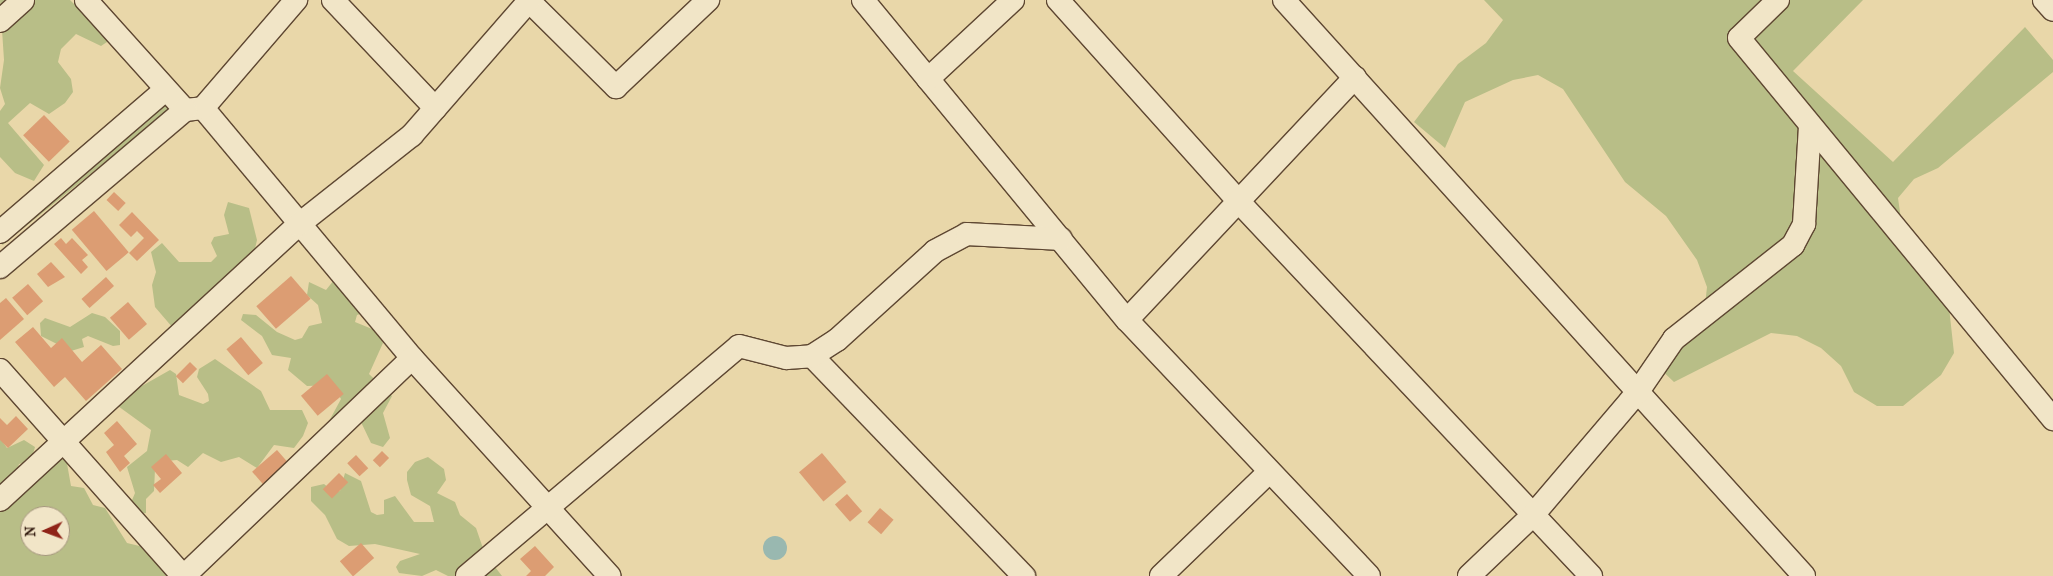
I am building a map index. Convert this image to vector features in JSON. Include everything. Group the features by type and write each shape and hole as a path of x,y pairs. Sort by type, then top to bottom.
{"street":[{"path":"0,21 23,0"},
{"path":"86,0 165,90 194,109 298,225 412,358 610,576"},
{"path":"0,268 194,109 296,0"},
{"path":"333,0 434,108"},
{"path":"0,500 66,442 298,225 412,135 528,1 616,87 708,0"},
{"path":"863,0 1127,320 1268,473 1369,576"},
{"path":"928,79 1013,0"},
{"path":"1058,0 1239,202 1591,576"},
{"path":"1284,0 1804,576"},
{"path":"1778,0 1738,38 2053,419"},
{"path":"2044,0 2053,10"},
{"path":"1127,320 1355,77"},
{"path":"0,232 165,90"},
{"path":"1469,576 1533,515 1637,393 1674,339 1793,245 1804,224 1810,125"},
{"path":"467,576 739,346 786,358 812,356 837,340 950,240 986,233 1061,240"},
{"path":"812,356 1024,576"},
{"path":"0,370 66,442 183,576 412,358"},
{"path":"1161,576 1268,473"}],"green space":[{"path":"0,0 70,0 106,36 107,42 101,46 76,34 61,49 58,62 71,79 73,92 65,103 49,114 30,103 8,123 44,165 34,181 15,173 0,157 0,111 5,104 0,88 4,60"},
{"path":"1484,0 1863,0 1793,71 1893,162 2025,27 2053,60 2053,72 1938,168 1914,179 1898,198 1902,226 1948,298 1954,353 1941,375 1903,406 1877,406 1854,392 1841,366 1821,348 1797,336 1771,333 1674,382 1654,363 1704,314 1707,287 1697,260 1666,216 1625,182 1563,89 1538,75 1513,80 1465,102 1445,148 1414,122 1458,64 1486,43 1503,20"},
{"path":"166,105 170,110 3,245 0,239"},
{"path":"228,202 249,208 257,240 254,253 173,328 155,307 152,285 156,272 151,252 162,243 179,262 211,262 217,256 211,243 214,237 229,234 224,215"},
{"path":"334,280 369,311 357,315 355,322 377,331 383,343 369,374 392,396 383,413 390,438 383,447 371,443 360,420 330,430 328,423 341,399 333,385 307,386 288,370 291,358 272,355 262,336 241,320 243,314 256,315 277,332 295,340 302,338 309,326 322,323 318,305 307,295 309,282 326,290"},
{"path":"92,313 105,317 120,331 120,345 113,346 88,336 82,339 84,347 71,351 41,336 40,323 45,318 70,327"},
{"path":"215,359 261,391 270,410 302,410 308,423 303,436 294,448 274,445 257,468 239,457 221,462 203,453 188,467 177,460 165,461 155,469 154,491 146,499 146,513 138,514 130,505 135,493 127,467 147,451 151,430 100,393 114,382 133,391 170,370 176,374 179,395 203,404 209,401 208,394 197,377 199,369"},
{"path":"0,438 7,448 24,440 35,447 31,461 19,464 17,471 59,456 66,458 71,486 84,488 93,505 105,508 127,543 152,549 167,576 0,576"},
{"path":"428,457 444,469 446,480 437,493 455,502 460,515 476,528 485,554 502,576 448,576 436,570 422,576 399,573 396,567 400,561 420,554 375,544 349,546 337,539 325,515 311,501 311,487 324,484 334,492 340,491 345,473 361,481 371,512 377,515 384,514 384,500 395,496 414,522 434,522 430,506 411,495 407,480 407,472 415,462"}],"water":[{"path":"775,536 780,537 786,543 786,553 780,559 775,560 770,559 764,553 763,548 764,543 770,537"}],"building":[{"path":"44,115 70,142 49,162 23,135"},
{"path":"114,192 126,203 118,211 106,200"},
{"path":"94,211 129,252 106,271 72,230"},
{"path":"132,212 159,240 137,261 129,253 144,238 137,231 131,237 119,225"},
{"path":"61,238 66,244 72,238 88,255 82,260 88,267 81,274 54,244"},
{"path":"51,262 65,277 48,287 37,274"},
{"path":"291,276 311,299 276,329 256,306"},
{"path":"106,277 114,286 90,308 81,299"},
{"path":"28,284 43,301 27,315 12,298"},
{"path":"6,298 24,319 0,340 0,303"},
{"path":"128,302 147,324 129,340 110,318"},
{"path":"33,327 51,348 62,338 82,362 101,345 122,369 86,401 65,377 54,387 15,342"},
{"path":"241,337 263,363 248,375 226,349"},
{"path":"190,362 197,369 183,383 176,376"},
{"path":"327,374 344,394 318,416 301,396"},
{"path":"16,416 28,429 8,448 0,440 0,418 7,425"},
{"path":"117,421 137,444 124,456 130,463 120,472 106,452 114,445 104,433"},
{"path":"277,450 289,464 264,485 252,472"},
{"path":"382,451 389,458 380,467 373,460"},
{"path":"822,453 846,482 823,501 799,472"},
{"path":"166,454 182,473 160,493 153,485 161,479 151,467"},
{"path":"356,455 368,468 359,476 347,463"},
{"path":"339,473 348,482 332,498 323,489"},
{"path":"847,494 862,511 850,522 835,504"},
{"path":"880,508 894,520 881,534 868,522"},
{"path":"361,543 374,558 354,576 340,561"},
{"path":"535,546 554,567 545,576 526,576 531,571 520,559"}]}
